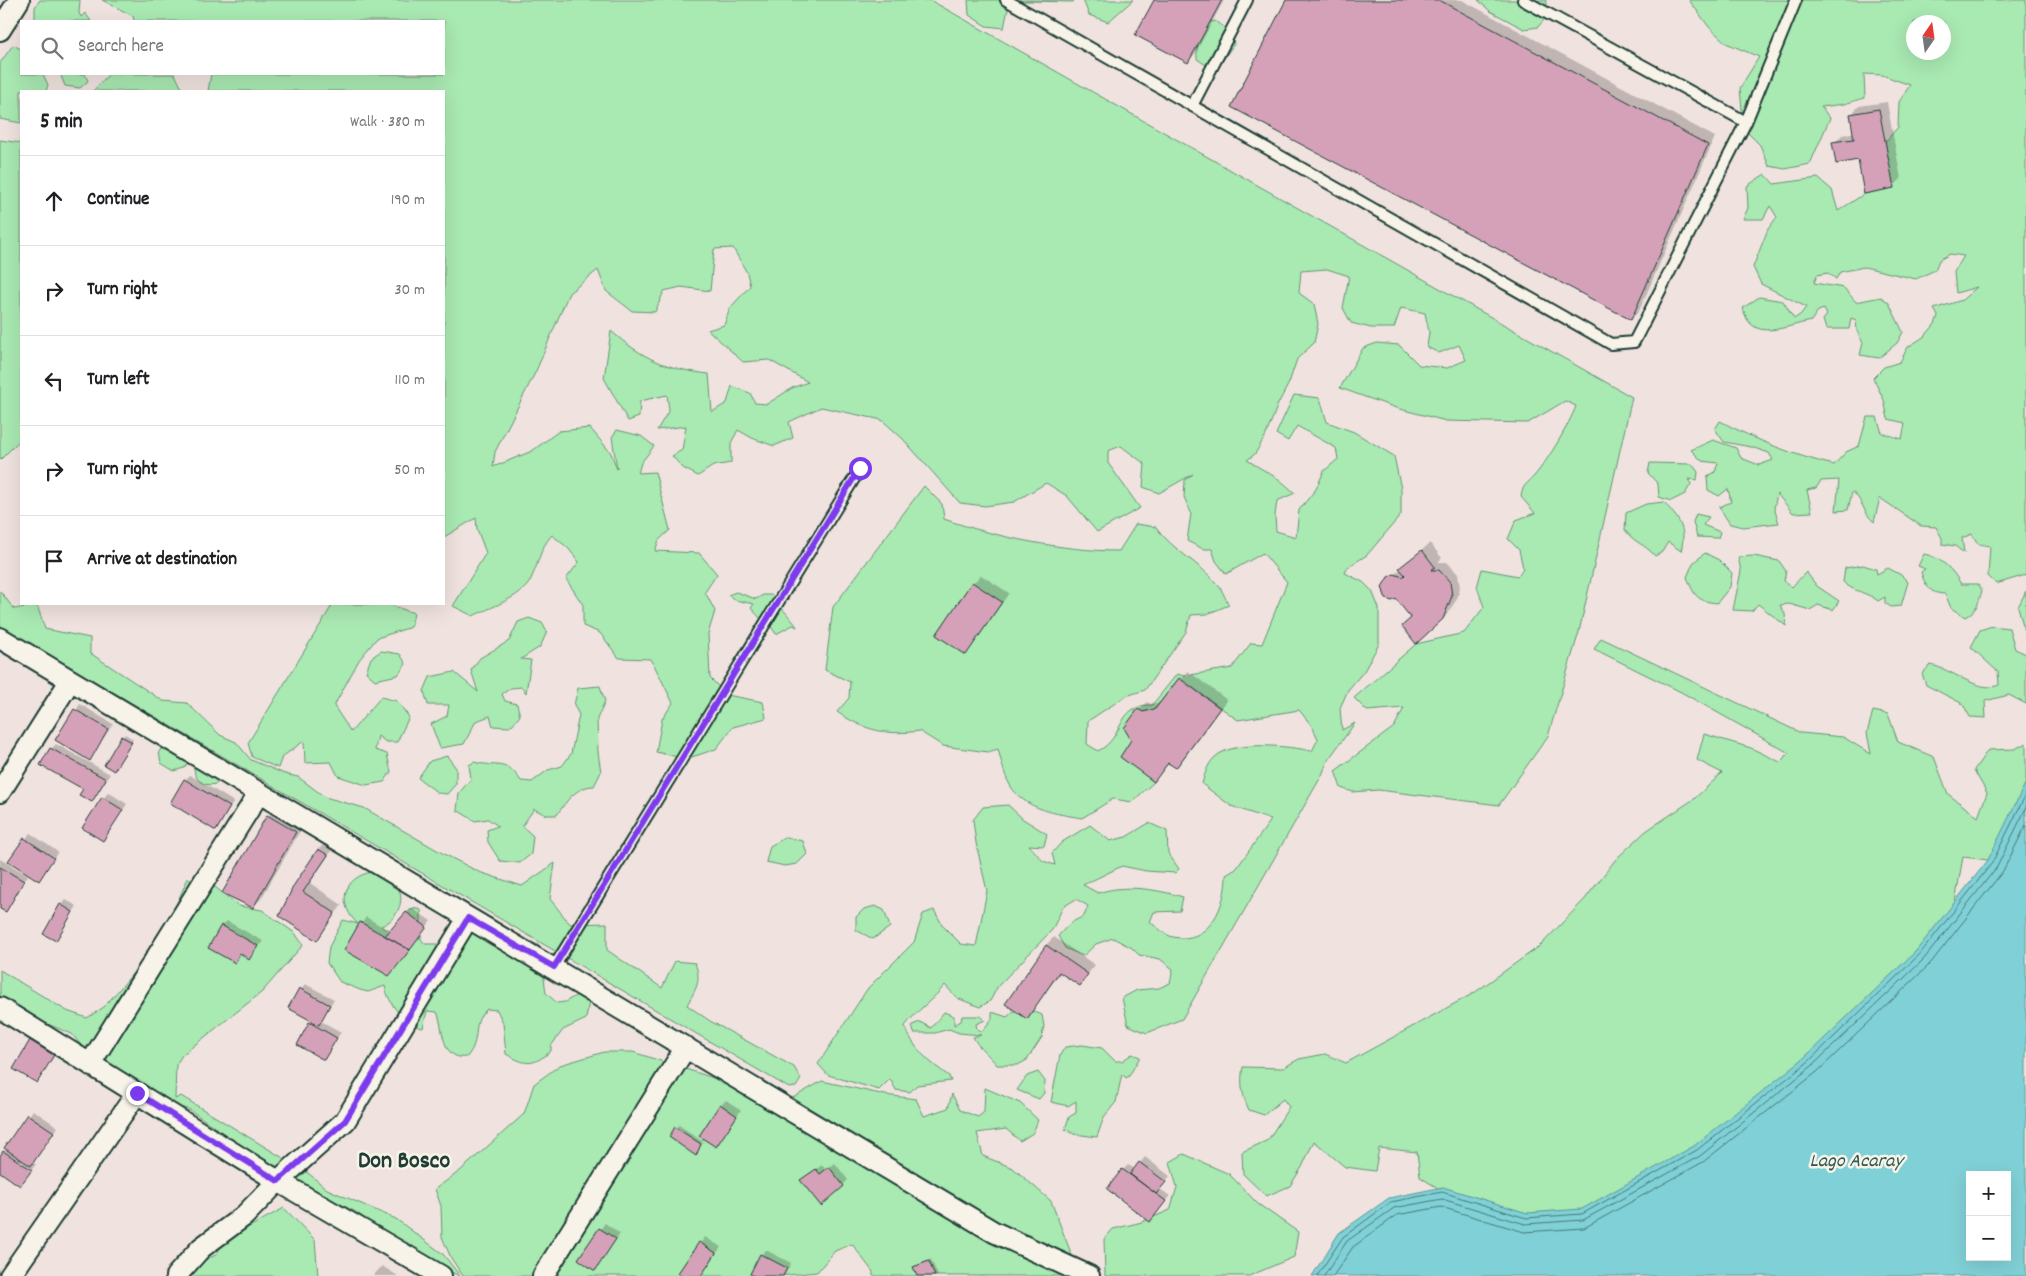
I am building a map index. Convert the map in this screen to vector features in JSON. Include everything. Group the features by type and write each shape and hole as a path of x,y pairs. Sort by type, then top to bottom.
{"street":[{"path":"0,30 19,0"},
{"path":"0,638 468,918 554,967 994,1232 1089,1276"},
{"path":"0,792 70,681"},
{"path":"90,1064 259,793"},
{"path":"176,1276 201,1248 244,1216 278,1181 345,1121 468,918"},
{"path":"0,1008 278,1181 442,1276"},
{"path":"543,1276 686,1048"},
{"path":"10,1276 137,1093"}],"lane":[{"path":"1006,0 1611,344 1634,342 1746,122 1796,0"},
{"path":"1192,106 1247,0"},
{"path":"1523,0 1746,122"},
{"path":"554,967 860,468"}],"green space":[{"path":"40,0 80,0 79,13 81,17 85,13 90,20 35,20 35,7"},
{"path":"102,0 930,0 1632,397 1579,632 1548,736 1499,805 1378,790 1353,792 1341,788 1335,771 1394,727 1404,708 1367,711 1354,698 1416,644 1464,633 1484,607 1477,587 1482,569 1518,576 1523,568 1519,550 1508,539 1516,520 1535,513 1521,497 1523,489 1552,452 1576,406 1565,401 1528,423 1446,421 1396,408 1340,388 1363,348 1377,343 1399,345 1419,365 1447,368 1466,360 1459,345 1439,353 1427,347 1429,332 1425,313 1401,308 1394,328 1371,328 1351,323 1343,308 1349,276 1327,269 1301,271 1299,293 1314,304 1318,324 1314,343 1297,359 1289,383 1278,404 1266,435 1255,454 1247,460 1280,480 1295,493 1277,501 1275,515 1276,531 1296,537 1299,510 1316,489 1324,471 1338,459 1336,448 1297,426 1288,441 1276,434 1294,395 1320,398 1327,422 1354,432 1394,456 1401,489 1401,515 1367,555 1348,567 1345,573 1363,582 1372,591 1379,608 1379,644 1364,671 1348,690 1340,708 1342,730 1355,723 1328,760 1322,775 1182,1019 1147,1033 1128,1025 1122,998 1137,990 1159,988 1170,983 1173,969 1160,959 1139,955 1132,948 1113,938 1096,944 1083,956 1065,948 1058,936 1070,923 1084,916 1088,906 1076,899 1063,907 1052,930 998,986 990,1001 980,1007 957,998 945,985 905,1026 912,1042 917,1048 928,1060 949,1076 951,1081 917,1085 910,1092 896,1090 890,1079 879,1090 828,1075 818,1064 868,988 914,942 923,914 934,910 943,926 961,944 976,946 987,891 976,843 973,820 983,807 1008,805 1023,819 1047,834 1044,846 1029,845 1043,861 1055,865 1052,853 1062,842 1090,825 1110,841 1126,837 1149,823 1167,831 1168,853 1179,869 1175,873 1146,871 1122,866 1083,885 1098,893 1130,888 1183,897 1180,911 1154,912 1150,922 1170,936 1186,938 1197,935 1206,929 1213,920 1223,898 1226,875 1236,869 1271,820 1231,806 1202,784 1210,764 1219,754 1239,747 1278,746 1312,751 1318,739 1312,726 1299,710 1238,720 1179,678 1155,709 1143,712 1131,740 1121,757 1154,782 1132,802 1113,799 1082,818 1042,809 1024,800 1010,785 998,749 988,752 943,746 919,731 896,733 876,730 857,723 837,712 849,698 850,682 825,670 833,607 924,486 942,504 944,519 985,532 1030,542 1076,549 1119,551 1136,524 1156,527 1170,543 1210,576 1220,588 1229,605 1207,614 1191,615 1186,632 1145,690 1126,696 1088,721 1087,744 1098,751 1113,738 1126,716 1132,710 1140,706 1152,705 1177,674 1184,676 1232,668 1251,643 1262,644 1287,582 1263,553 1226,574 1216,561 1212,549 1203,549 1187,541 1191,513 1184,497 1185,480 1193,474 1159,493 1143,487 1145,464 1121,446 1108,451 1108,463 1140,508 1097,532 1067,496 1046,483 1014,502 985,506 960,503 903,439 882,420 821,407 789,422 793,438 774,446 752,438 738,430 731,443 731,463 713,466 698,476 683,468 672,456 682,450 686,426 657,430 669,410 667,395 640,401 639,417 628,421 604,378 611,331 634,349 656,361 680,369 709,374 712,412 727,403 732,386 750,393 755,403 767,404 792,388 808,382 769,360 743,362 708,330 724,325 730,308 750,286 747,273 733,248 714,249 710,291 681,287 664,291 655,312 632,311 606,291 598,270 569,293 536,371 495,452 493,467 532,451 559,431 590,428 611,453 617,469 612,437 617,430 641,436 654,446 641,463 638,473 655,472 670,530 659,540 655,551 699,553 717,574 705,592 715,611 708,634 710,678 727,695 763,702 766,718 733,727 716,749 686,759 656,752 662,719 673,703 651,659 619,658 600,633 583,626 583,605 566,579 579,562 568,548 552,535 542,551 530,581 520,592 504,602 473,616 453,606 486,553 477,529 476,518 445,536 445,90 208,90 211,75 445,75 445,20 134,20 133,16"},
{"path":"968,0 1074,0 1073,2 1027,1 1009,4 1004,28 986,26 969,15"},
{"path":"1083,0 1133,0 1108,22 1089,15"},
{"path":"1478,0 1546,0 1549,14 1538,27 1524,29 1490,11"},
{"path":"1689,0 2026,0 2026,575 1996,584 1988,576 1990,546 1978,544 1972,534 1962,538 1964,553 1955,546 1942,544 1942,538 1936,527 1921,526 1880,498 1874,522 1852,492 1848,510 1836,511 1839,480 1821,481 1816,488 1807,490 1812,512 1793,513 1777,494 1774,508 1779,523 1743,527 1730,524 1719,507 1731,502 1728,489 1719,496 1708,490 1707,477 1715,472 1718,463 1702,461 1691,450 1713,440 1736,448 1741,458 1759,465 1773,460 1769,453 1751,447 1724,442 1715,429 1720,421 1776,447 1834,465 1846,452 1859,446 1867,417 1877,417 1882,433 1902,439 1905,423 1888,419 1884,400 1873,378 1884,367 1900,362 1908,347 1925,336 1935,324 1938,316 1934,309 1962,300 1977,287 1956,293 1954,272 1964,256 1950,254 1939,260 1935,270 1916,279 1864,267 1840,272 1836,279 1828,273 1817,275 1814,283 1844,288 1856,302 1881,297 1889,303 1903,332 1897,343 1879,358 1860,355 1863,343 1857,331 1856,320 1851,318 1849,329 1826,329 1823,320 1827,315 1824,309 1818,311 1811,321 1780,329 1761,329 1753,326 1747,319 1743,308 1759,297 1783,301 1794,319 1806,307 1761,284 1753,267 1768,229 1777,217 1770,206 1763,219 1743,219 1748,208 1747,186 1765,174 1774,184 1818,178 1832,190 1838,211 1864,194 1893,188 1885,142 1898,127 1899,102 1910,85 1882,75 1864,74 1865,98 1844,104 1821,107 1830,118 1810,164 1785,169 1769,166 1760,145 1746,131 1742,110 1740,88 1759,57 1726,43 1709,27"},
{"path":"1215,21 1232,33 1234,44 1223,60 1206,65 1197,59 1198,45 1206,23"},
{"path":"13,45 20,48 20,75 43,75 48,85 46,90 20,90 20,123 0,119 0,63"},
{"path":"85,75 88,81 80,88 65,86 61,76"},
{"path":"108,75 175,75 183,90 94,90"},
{"path":"0,140 20,143 20,440 0,460"},
{"path":"1650,463 1692,464 1698,472 1697,480 1689,479 1691,484 1685,494 1671,501 1659,497 1658,484 1648,473"},
{"path":"1664,502 1680,524 1683,543 1681,551 1668,542 1662,552 1655,556 1625,530 1626,513 1646,504"},
{"path":"1696,514 1709,517 1703,525 1720,532 1718,538 1697,537 1693,522"},
{"path":"1705,553 1719,560 1732,573 1730,587 1717,603 1700,599 1694,593 1687,577 1693,563"},
{"path":"1924,554 1936,558 1946,565 1961,584 1978,584 1982,590 1980,598 1977,606 1969,615 1965,617 1951,608 1945,594 1935,593 1926,585 1921,572 1925,569 1918,566"},
{"path":"1754,556 1779,561 1786,571 1784,581 1792,587 1806,572 1817,586 1839,601 1833,610 1818,605 1810,610 1789,604 1780,605 1785,614 1786,626 1758,604 1752,611 1733,610 1741,571 1738,557"},
{"path":"1863,565 1876,569 1877,574 1888,568 1901,575 1908,582 1901,606 1891,607 1885,603 1885,597 1878,601 1843,582 1845,568"},
{"path":"0,591 14,609 37,605 45,629 90,638 90,653 163,701 187,703 220,735 236,742 251,760 285,774 298,777 325,797 364,808 479,872 522,886 555,863 550,899 570,924 607,923 607,950 662,988 675,961 695,963 698,980 687,1005 710,1021 794,1067 801,1079 796,1087 789,1088 0,626"},
{"path":"2026,591 2026,636 2018,607"},
{"path":"736,592 756,599 763,595 772,595 797,627 793,625 776,634 770,625 772,615 761,619 751,608 754,604 735,600 728,595"},
{"path":"332,605 394,605 414,613 411,627 377,638 359,660 334,706 351,732 381,697 397,701 409,717 397,742 386,742 378,736 375,750 387,754 391,772 384,782 366,785 338,776 331,762 305,763 304,741 282,757 278,768 252,757 248,743"},
{"path":"529,618 542,623 547,632 540,647 521,659 531,660 526,693 522,687 511,688 502,694 505,701 517,704 520,716 510,727 493,726 490,716 476,721 464,744 440,748 431,724 447,716 449,705 428,705 424,691 430,677 454,672 478,692 471,670 480,658 509,641 518,622"},
{"path":"1992,626 2009,628 2015,649 2026,654 2026,704 2009,695 1985,701 1986,718 1970,717 1963,704 1926,685 1922,674 1930,665 1983,686 1999,685 1998,672 1971,647 1980,630"},
{"path":"1601,638 1801,733 1843,737 1871,754 1867,733 1873,711 1888,714 1898,742 1934,757 1948,794 1978,817 1987,793 1974,770 1988,750 2015,749 2026,743 2026,809 1988,860 1963,857 1955,902 1928,957 1871,1031 1578,1222 1465,1205 1420,1177 1417,1152 1379,1148 1375,1171 1345,1167 1314,1141 1302,1167 1290,1186 1266,1196 1243,1174 1242,1152 1268,1140 1289,1107 1283,1099 1264,1115 1249,1110 1242,1089 1243,1067 1283,1068 1299,1059 1325,1054 1346,1063 1474,993 1541,945 1585,899 1616,859 1646,831 1694,799 1722,773 1697,760 1704,734 1751,748 1780,762 1789,753 1681,692 1594,649"},
{"path":"381,651 400,654 406,664 398,675 375,680 366,672 371,658"},
{"path":"600,686 605,701 597,719 601,772 594,786 577,791 557,815 546,815 534,809 522,826 533,836 531,854 520,863 500,861 488,842 487,830 498,826 488,819 475,821 457,810 459,793 471,779 469,765 474,762 506,767 516,774 521,781 532,782 548,770 562,766 571,754 579,715 574,705 578,688"},
{"path":"164,743 190,760 184,768 174,771 161,763 159,752"},
{"path":"210,753 221,758 226,769 221,780 210,785 199,780 194,769 199,758"},
{"path":"447,756 456,768 456,784 447,794 438,793 418,778 430,761"},
{"path":"786,837 803,841 807,854 797,864 785,866 766,862 770,846"},
{"path":"372,872 392,882 400,892 400,903 395,915 381,926 385,929 400,930 406,914 412,909 421,910 421,939 425,944 445,944 464,932 495,925 538,945 550,963 544,978 546,993 557,1003 565,1002 577,995 589,1001 586,1019 563,1030 551,1046 551,1051 539,1060 529,1063 506,1054 503,1023 497,1010 487,1009 478,1022 475,1041 471,1051 467,1057 458,1057 452,1054 444,1042 437,1012 427,1011 423,1028 416,1026 403,1018 393,1006 385,986 368,992 340,982 327,963 329,947 343,920 358,924 347,908 346,892 354,879"},
{"path":"188,878 215,887 239,906 262,910 295,933 303,945 262,992 182,1055 176,1065 175,1099 181,1096 308,1173 327,1189 396,1219 443,1254 460,1276 429,1263 354,1211 283,1174 190,1110 159,1101 143,1084 87,1053 72,1034 40,1021 15,1005 0,999 0,970 67,1011 87,1018 104,1007 159,943"},
{"path":"875,906 884,910 890,927 873,939 856,930 856,917 864,909"},
{"path":"1015,1010 1027,1019 1033,1011 1042,1015 1044,1026 1042,1037 1027,1060 1018,1065 997,1065 973,1037 981,1035 959,1033 949,1029 935,1033 914,1033 912,1025 920,1022 931,1028 944,1012 954,1016 954,1025 961,1021 962,1016 981,1016 985,1020 976,1024 977,1029 982,1031 992,1019 992,1012 1007,1017"},
{"path":"1082,1045 1102,1048 1115,1061 1122,1061 1132,1054 1140,1057 1129,1076 1126,1078 1122,1074 1116,1102 1104,1117 1097,1137 1074,1134 1065,1129 1069,1117 1076,1113 1076,1101 1068,1106 1051,1102 1060,1055 1065,1047"},
{"path":"604,1052 633,1052 735,1085 791,1099 822,1081 885,1095 916,1099 924,1116 948,1108 952,1094 960,1110 978,1117 984,1112 985,1088 1020,1103 1038,1120 1033,1133 1020,1141 1006,1129 977,1133 983,1156 1013,1168 1051,1201 1074,1261 1074,1276 873,1276 873,1272 852,1244 835,1251 817,1272 779,1276 463,1276 451,1258 442,1237 441,1206 435,1189 460,1171 524,1114 534,1084 560,1065"},
{"path":"1038,1072 1045,1081 1044,1093 1039,1099 1017,1090 1027,1076"},
{"path":"1184,1154 1229,1174 1258,1204 1298,1232 1294,1257 1249,1276 1105,1276 1104,1239 1113,1229 1142,1222 1170,1210 1177,1187 1170,1162"},
{"path":"284,1208 315,1240 318,1276 189,1276 202,1261 216,1255 232,1226 251,1226"}],"water":[{"name":"Lago Acaray","path":"2026,782 2026,1276 1312,1276 1339,1233 1389,1198 1443,1187 1527,1213 1582,1209 1694,1146 1804,1058 1916,951 1988,860"}],"building":[{"path":"1154,0 1222,0 1188,63 1135,35"},
{"path":"1286,0 1439,0 1708,145 1631,320 1231,107"},
{"path":"1879,109 1894,188 1864,194 1858,160 1836,164 1832,142 1854,139 1850,114"},
{"path":"1422,550 1435,567 1431,570 1439,570 1450,582 1452,596 1443,619 1416,644 1402,626 1411,618 1396,599 1392,601 1386,599 1382,587 1388,577 1394,574 1403,577 1405,575 1399,568"},
{"path":"972,582 1002,602 966,655 936,635"},
{"path":"1179,678 1220,708 1176,768 1168,763 1154,782 1120,757 1131,740 1124,728 1138,709 1143,712 1155,709"},
{"path":"74,709 108,729 90,761 55,740"},
{"path":"121,736 132,742 114,771 104,765"},
{"path":"50,748 106,779 92,802 79,795 83,789 40,765"},
{"path":"184,779 230,807 216,831 170,803"},
{"path":"102,797 123,810 103,841 82,828"},
{"path":"267,815 296,832 253,908 222,893"},
{"path":"24,838 54,858 39,881 8,861"},
{"path":"318,849 328,855 303,892 335,913 317,941 279,916 294,885"},
{"path":"0,867 24,881 6,912 0,909"},
{"path":"60,904 73,912 56,941 43,934"},
{"path":"406,912 427,927 410,950 385,936"},
{"path":"360,922 410,950 389,976 344,950"},
{"path":"221,925 258,946 249,960 240,953 235,963 208,948"},
{"path":"1046,945 1088,974 1080,986 1059,972 1027,1019 1005,1004"},
{"path":"299,988 330,1005 319,1025 288,1008"},
{"path":"309,1022 337,1038 324,1060 297,1045"},
{"path":"30,1040 54,1055 37,1083 13,1069"},
{"path":"720,1104 737,1116 716,1147 699,1136"},
{"path":"27,1114 54,1132 31,1166 4,1148"},
{"path":"675,1127 701,1144 696,1156 669,1137"},
{"path":"3,1151 32,1170 20,1186 0,1172 0,1156"},
{"path":"1139,1162 1166,1182 1156,1194 1130,1174"},
{"path":"829,1167 844,1186 821,1206 800,1180 816,1169 820,1174"},
{"path":"1122,1169 1166,1201 1150,1222 1107,1189"},
{"path":"599,1228 616,1239 595,1271 578,1259"},
{"path":"699,1242 716,1253 701,1276 682,1276 678,1273"},
{"path":"760,1254 787,1268 783,1276 754,1276 750,1274"},
{"path":"929,1261 935,1276 917,1276 913,1267"}],"district":[{"name":"Don Bosco","path":"404,1162"}],"route":[{"path":"137,1093 278,1181 345,1121 368,1086 468,918 554,967 860,468"}]}
